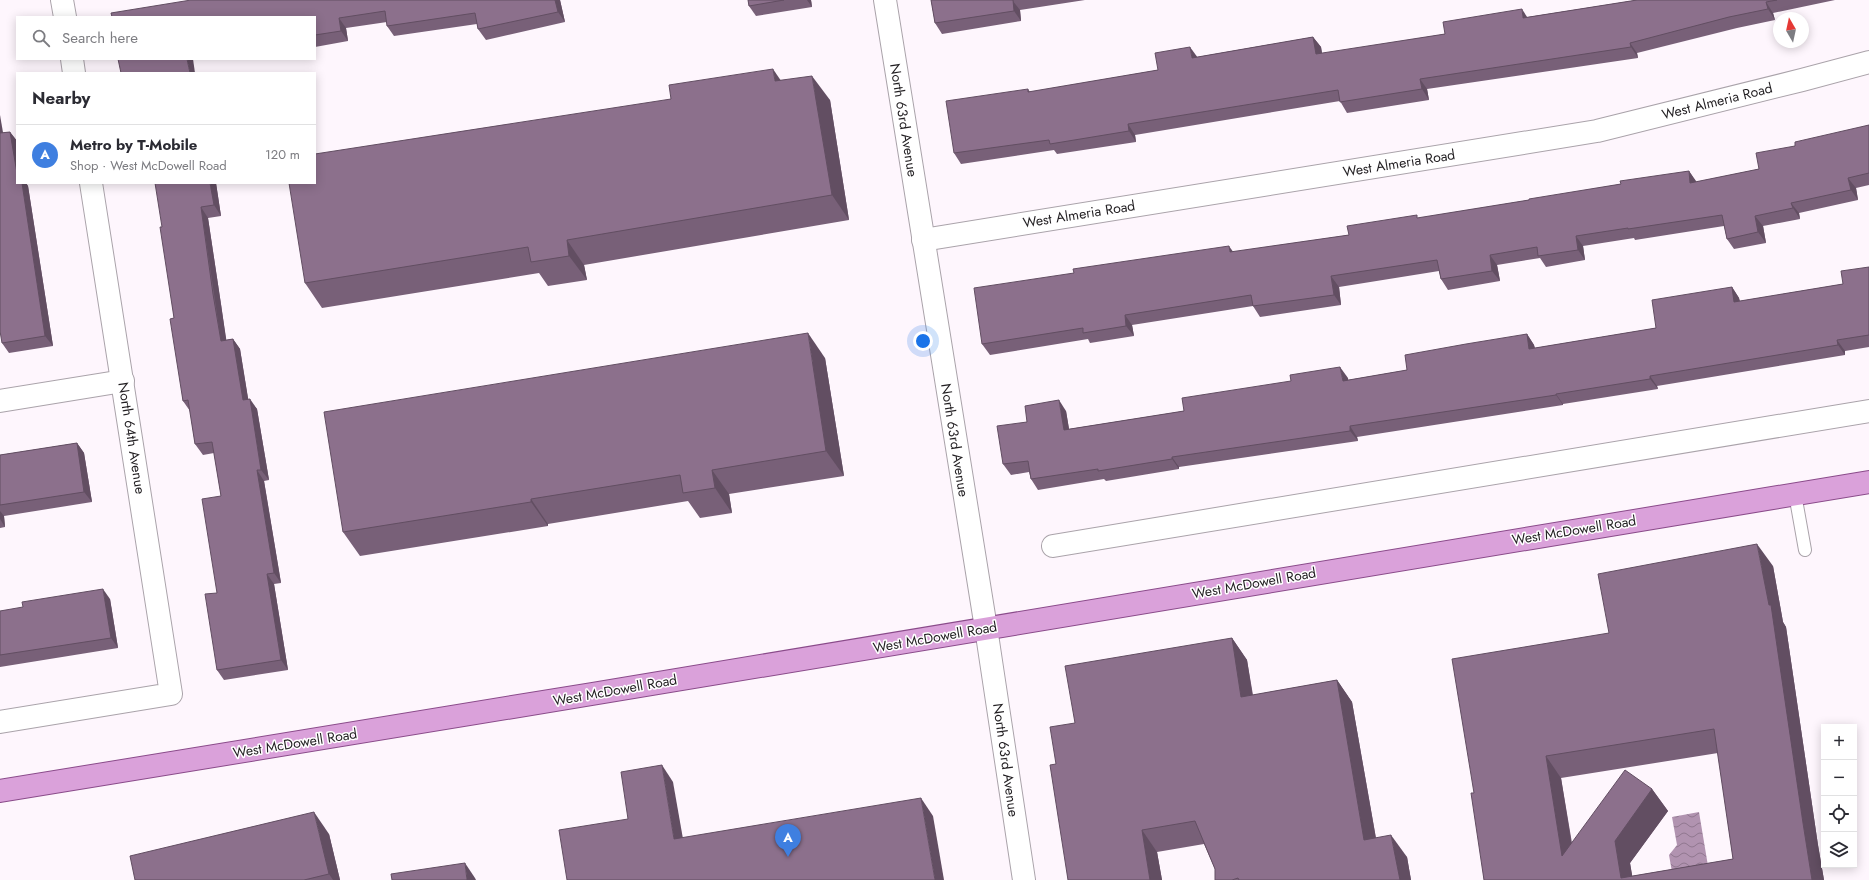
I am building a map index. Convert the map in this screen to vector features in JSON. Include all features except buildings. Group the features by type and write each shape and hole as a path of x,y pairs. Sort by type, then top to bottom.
{"main road":[{"name":"West McDowell Road","path":"0,791 1869,482"}],"street":[{"path":"62,0 65,16"},
{"name":"North 63rd Avenue","path":"885,0 986,628 1024,880"},
{"path":"72,60 74,72"},
{"name":"West Almeria Road","path":"923,240 1597,131 1869,62"},
{"name":"North 64th Avenue","path":"0,722 171,694 92,184"},
{"path":"0,401 123,381"},
{"path":"1053,546 1869,411"}],"lane":[{"path":"1795,494 1805,550"}],"water":[{"path":"1699,812 1708,866 1672,872 1669,855 1677,845 1672,817"}],"place":[{"name":"Metro by T-Mobile","path":"788,857"}]}
